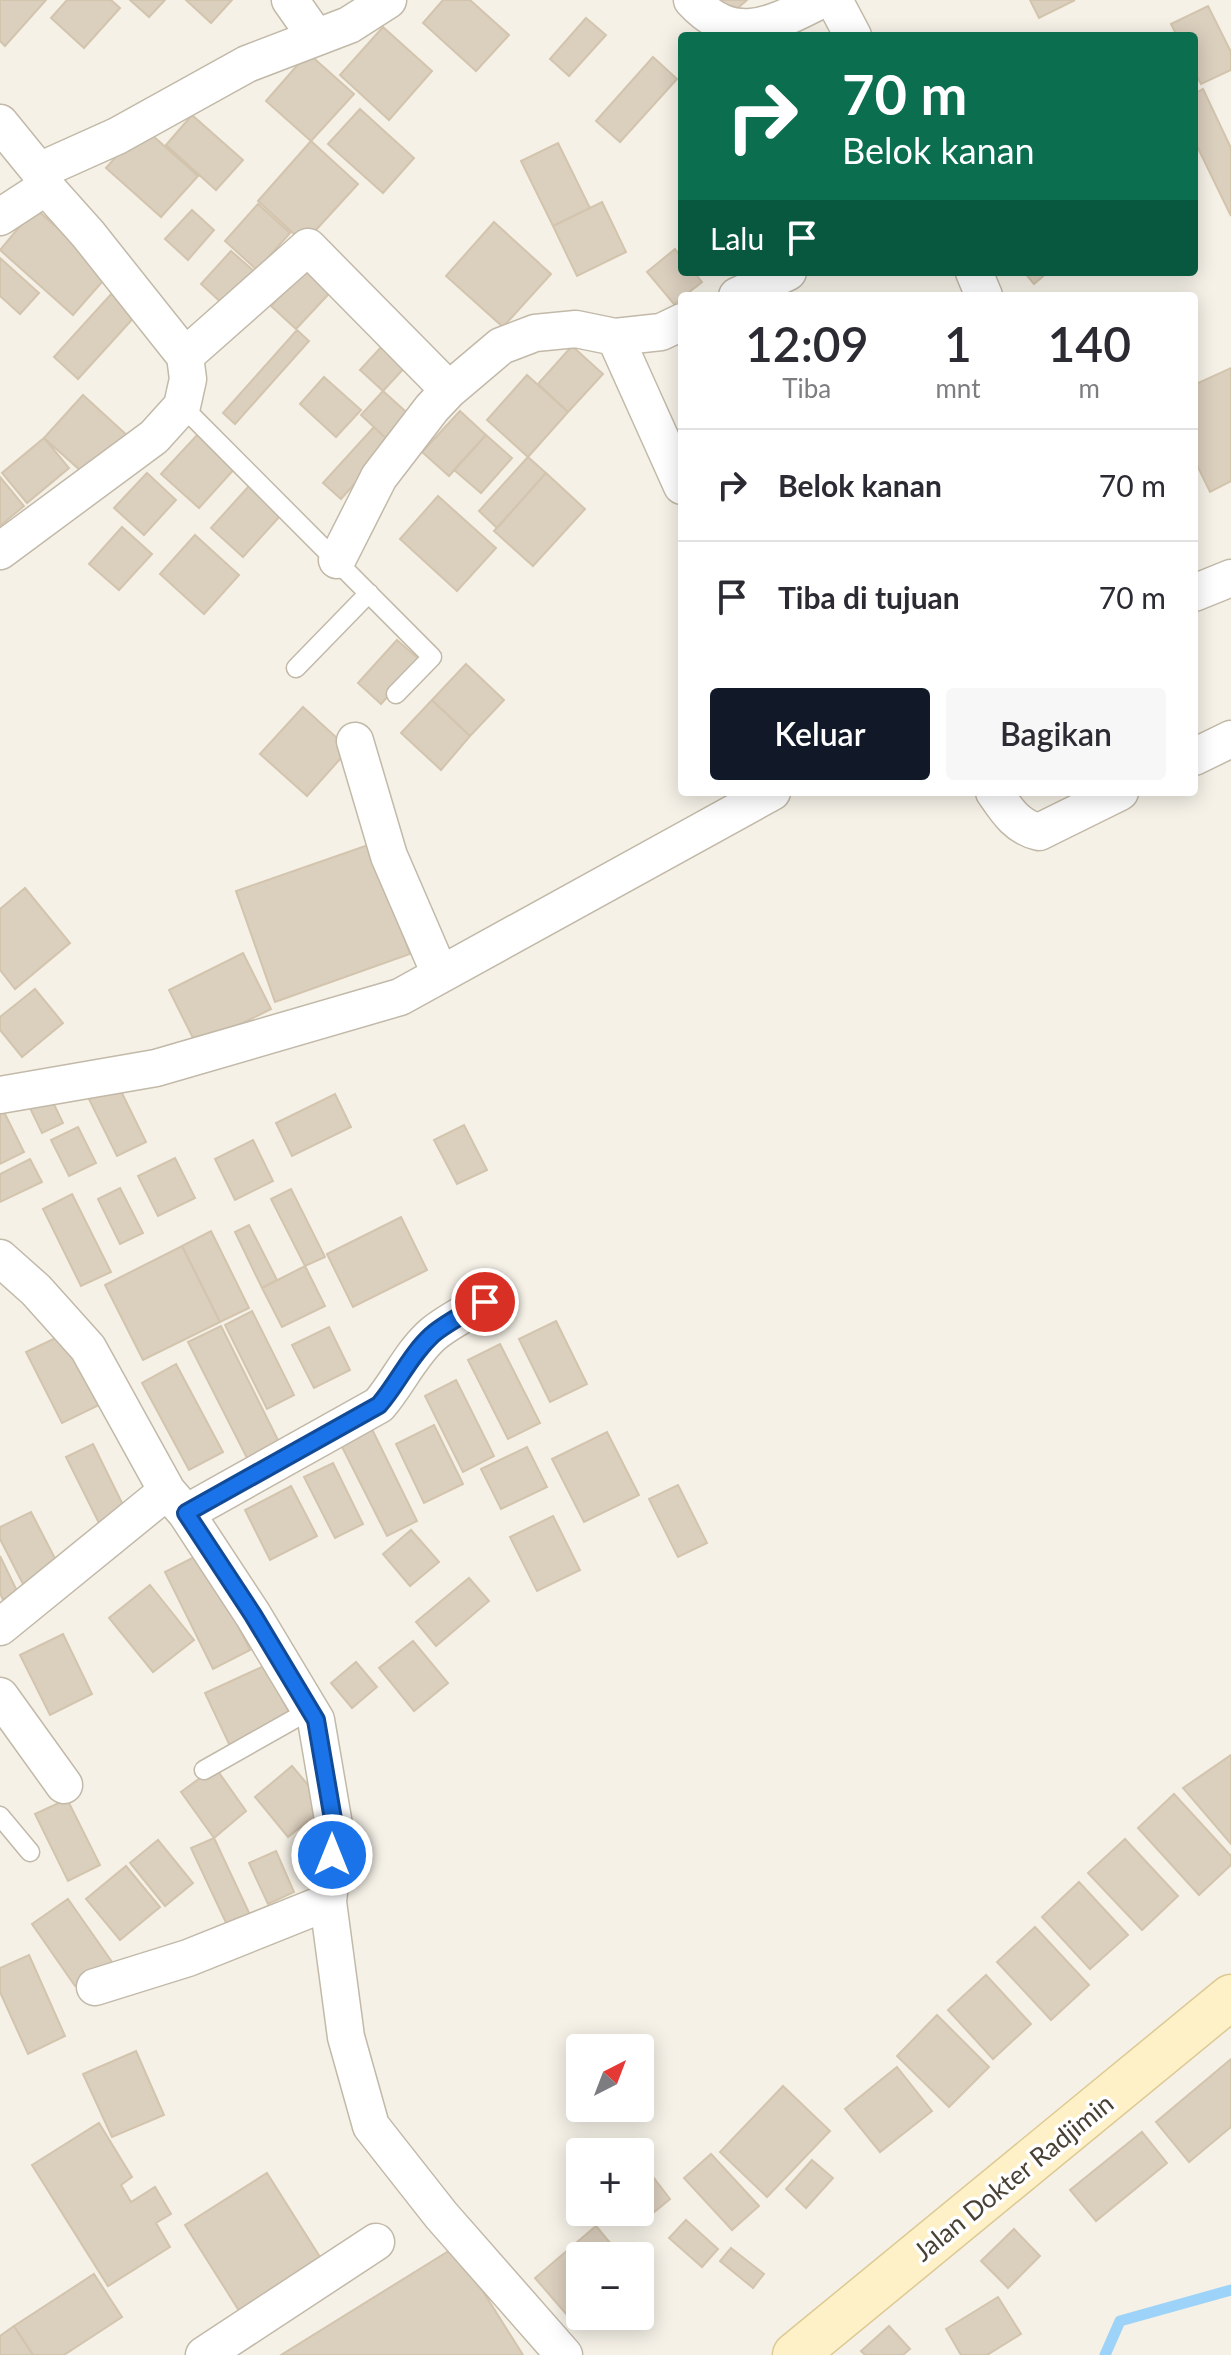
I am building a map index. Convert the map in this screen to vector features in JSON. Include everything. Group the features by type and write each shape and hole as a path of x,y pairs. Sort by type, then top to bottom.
{"main road":[{"name":"Jalan Dokter Radjimin","path":"795,2355 1231,1997"}],"street":[{"path":"290,0 316,37"},
{"path":"0,217 42,179 117,136 247,64 349,25 388,0"},
{"path":"692,0 705,14 724,24 748,29 773,24 821,0"},
{"path":"834,0 851,32"},
{"path":"0,123 185,356 188,379 182,406 154,437 0,551"},
{"path":"185,356 308,247 449,390"},
{"path":"746,292 780,276"},
{"path":"337,560 379,477 432,408 501,346 535,333 576,329 615,337 661,332 678,324"},
{"path":"615,337 678,477"},
{"path":"1198,591 1231,578"},
{"path":"358,738 389,856 440,974"},
{"path":"1198,755 1231,739"},
{"path":"0,1095 156,1068 400,997 765,796"},
{"path":"997,796 1025,829 1039,832 1112,796"},
{"path":"0,1258 36,1290 88,1348 177,1502 312,1709 335,1831 328,1902 346,2037 371,2126 441,2215 564,2355"},
{"path":"0,1627 177,1502 379,1405 395,1387 414,1355 433,1334 485,1302"},
{"path":"0,1696 64,1785"},
{"path":"95,1987 188,1958 328,1902"},
{"path":"204,2355 376,2242"}],"lane":[{"path":"182,406 438,663 396,694"},
{"path":"296,668 369,593"},
{"path":"204,1770 312,1709"},
{"path":"0,1816 30,1852"}],"building":[{"path":"0,0 46,0 5,46 0,41"},
{"path":"67,0 111,0 120,8 84,48 51,18"},
{"path":"130,0 165,0 149,17"},
{"path":"186,0 232,0 211,23"},
{"path":"443,0 470,0 509,35 476,71 423,23"},
{"path":"707,0 747,0 724,20"},
{"path":"1030,0 1075,0 1039,18"},
{"path":"1208,6 1231,52 1231,70 1201,84 1198,78 1198,32 1175,32 1171,24"},
{"path":"586,18 606,35 569,76 550,59"},
{"path":"383,27 432,71 389,120 340,75"},
{"path":"308,53 354,94 311,141 266,101"},
{"path":"653,57 677,79 620,142 596,121"},
{"path":"1203,89 1231,148 1231,216 1198,148 1198,92"},
{"path":"360,109 414,158 383,193 328,144"},
{"path":"192,115 243,160 216,190 166,145"},
{"path":"143,127 198,176 161,217 106,168"},
{"path":"311,141 358,184 304,243 258,201"},
{"path":"558,143 590,208 553,226 521,161"},
{"path":"602,202 626,252 577,276 553,226"},
{"path":"258,204 290,233 257,270 225,241"},
{"path":"35,208 109,274 73,315 0,250"},
{"path":"192,210 214,230 188,260 165,239"},
{"path":"494,222 551,274 503,327 446,276"},
{"path":"675,249 678,253 678,276 697,276 702,282 689,292 678,292 678,301 674,304 647,272"},
{"path":"231,251 255,272 225,306 201,284"},
{"path":"0,258 39,293 20,314 0,296"},
{"path":"313,260 339,283 296,329 271,306"},
{"path":"1027,276 1043,276 1034,284"},
{"path":"114,291 138,313 78,379 54,357"},
{"path":"297,330 309,341 235,424 223,413"},
{"path":"384,344 407,365 383,391 360,370"},
{"path":"572,346 603,374 568,412 538,384"},
{"path":"1231,368 1231,481 1210,492 1198,467 1198,383"},
{"path":"527,375 568,412 528,457 487,420"},
{"path":"324,377 361,410 336,437 300,404"},
{"path":"383,391 414,419 391,443 361,415"},
{"path":"83,395 129,437 91,480 44,438"},
{"path":"460,411 486,435 449,476 422,452"},
{"path":"374,427 391,443 341,499 323,483"},
{"path":"200,432 237,466 199,508 161,474"},
{"path":"486,435 512,458 481,493 454,470"},
{"path":"44,438 69,468 27,503 2,473"},
{"path":"528,457 546,473 497,528 479,511"},
{"path":"147,473 176,500 144,535 114,508"},
{"path":"546,473 585,509 533,566 494,531"},
{"path":"0,477 24,506 0,526"},
{"path":"249,486 281,515 243,557 211,528"},
{"path":"438,496 496,548 457,591 400,539"},
{"path":"122,527 152,554 119,590 89,564"},
{"path":"195,535 239,575 204,614 160,574"},
{"path":"397,640 420,660 381,704 358,683"},
{"path":"466,664 504,700 470,736 432,700"},
{"path":"432,700 470,736 441,770 401,733"},
{"path":"303,707 349,749 307,796 260,754"},
{"path":"371,844 410,954 275,1002 236,891"},
{"path":"25,888 70,943 15,989 0,970 0,909"},
{"path":"243,953 271,1009 197,1046 169,990"},
{"path":"35,989 63,1023 22,1057 0,1030 0,1017"},
{"path":"116,1081 146,1142 117,1156 87,1095"},
{"path":"335,1094 351,1127 292,1156 276,1123"},
{"path":"50,1096 63,1123 42,1133 29,1106"},
{"path":"0,1104 24,1152 0,1164"},
{"path":"464,1125 487,1170 457,1184 434,1140"},
{"path":"78,1127 96,1163 69,1176 51,1140"},
{"path":"253,1140 273,1181 235,1200 215,1159"},
{"path":"175,1158 195,1198 158,1216 138,1176"},
{"path":"30,1159 42,1182 0,1202 0,1174"},
{"path":"120,1188 143,1233 120,1244 98,1199"},
{"path":"291,1189 325,1257 305,1266 271,1199"},
{"path":"72,1194 111,1272 81,1286 43,1209"},
{"path":"401,1217 427,1270 353,1307 327,1254"},
{"path":"249,1225 277,1280 262,1288 235,1232"},
{"path":"211,1231 249,1308 220,1322 182,1246"},
{"path":"182,1246 220,1322 143,1360 105,1285"},
{"path":"305,1266 325,1306 282,1327 262,1288"},
{"path":"252,1311 294,1395 267,1409 225,1325"},
{"path":"556,1321 587,1384 550,1402 519,1339"},
{"path":"221,1326 279,1442 247,1458 188,1342"},
{"path":"329,1327 350,1370 314,1388 292,1345"},
{"path":"66,1333 101,1404 62,1423 26,1352"},
{"path":"500,1344 540,1423 508,1439 468,1360"},
{"path":"176,1364 223,1452 189,1470 142,1383"},
{"path":"456,1380 494,1456 463,1472 425,1396"},
{"path":"366,1417 417,1521 387,1536 335,1433"},
{"path":"434,1425 463,1484 424,1503 396,1444"},
{"path":"607,1432 639,1495 584,1522 552,1459"},
{"path":"93,1444 127,1513 101,1527 66,1457"},
{"path":"527,1447 547,1487 501,1509 481,1469"},
{"path":"333,1463 363,1524 335,1538 304,1477"},
{"path":"678,1485 707,1543 678,1557 649,1499"},
{"path":"291,1486 317,1536 270,1560 245,1510"},
{"path":"31,1512 61,1570 25,1588 0,1539 0,1527"},
{"path":"553,1516 580,1570 537,1591 510,1537"},
{"path":"411,1530 439,1562 410,1586 383,1554"},
{"path":"202,1553 250,1650 213,1669 165,1572"},
{"path":"0,1556 18,1593 3,1600 0,1593"},
{"path":"469,1578 489,1601 436,1646 416,1622"},
{"path":"150,1585 194,1640 153,1672 109,1618"},
{"path":"63,1634 92,1694 50,1715 20,1655"},
{"path":"413,1641 448,1683 414,1711 379,1668"},
{"path":"356,1662 377,1687 352,1708 331,1683"},
{"path":"266,1665 291,1717 230,1746 205,1693"},
{"path":"1231,1755 1231,1844 1183,1788"},
{"path":"292,1766 326,1806 288,1837 255,1797"},
{"path":"215,1767 246,1811 214,1838 181,1792"},
{"path":"1174,1794 1231,1856 1231,1865 1199,1895 1138,1828"},
{"path":"67,1799 100,1865 68,1881 35,1814"},
{"path":"214,1838 251,1917 228,1927 191,1848"},
{"path":"1125,1839 1178,1896 1142,1930 1088,1873"},
{"path":"158,1840 193,1883 165,1906 130,1863"},
{"path":"276,1851 294,1892 268,1904 249,1863"},
{"path":"126,1866 160,1907 120,1940 86,1899"},
{"path":"1079,1882 1128,1935 1090,1969 1042,1917"},
{"path":"68,1899 112,1962 75,1986 32,1924"},
{"path":"1035,1927 1089,1985 1051,2020 997,1962"},
{"path":"29,1955 65,2036 28,2054 0,1992 0,1968"},
{"path":"986,1975 1031,2024 993,2059 948,2010"},
{"path":"937,2015 989,2067 949,2107 897,2056"},
{"path":"136,2051 164,2115 112,2137 83,2074"},
{"path":"1231,2059 1231,2127 1189,2162 1156,2122"},
{"path":"897,2067 932,2111 880,2152 845,2109"},
{"path":"783,2086 830,2131 767,2197 720,2152"},
{"path":"99,2123 132,2177 121,2185 131,2202 155,2187 171,2214 156,2223 170,2247 108,2286 32,2165"},
{"path":"1142,2132 1167,2163 1096,2221 1070,2190"},
{"path":"711,2154 759,2206 732,2230 684,2178"},
{"path":"812,2160 833,2178 806,2208 786,2189"},
{"path":"267,2173 325,2265 243,2317 185,2225"},
{"path":"654,2178 670,2199 654,2212"},
{"path":"686,2220 718,2249 702,2267 669,2238"},
{"path":"596,2226 609,2242 577,2242"},
{"path":"1014,2229 1040,2256 1008,2288 981,2261"},
{"path":"455,2247 523,2355 281,2355"},
{"path":"731,2248 764,2274 753,2288 720,2261"},
{"path":"566,2252 566,2314 535,2278"},
{"path":"94,2274 122,2317 64,2355 33,2355 14,2326"},
{"path":"998,2297 1021,2334 987,2355 961,2355 946,2329"},
{"path":"14,2326 33,2355 0,2355 0,2336"},
{"path":"889,2326 910,2349 903,2355 865,2355 861,2351"}],"waterway":[{"path":"1105,2355 1120,2321 1231,2290"}],"route":[{"path":"332,1855 335,1831 312,1709 186,1513 379,1405 395,1387 414,1355 433,1334 485,1302"}]}
